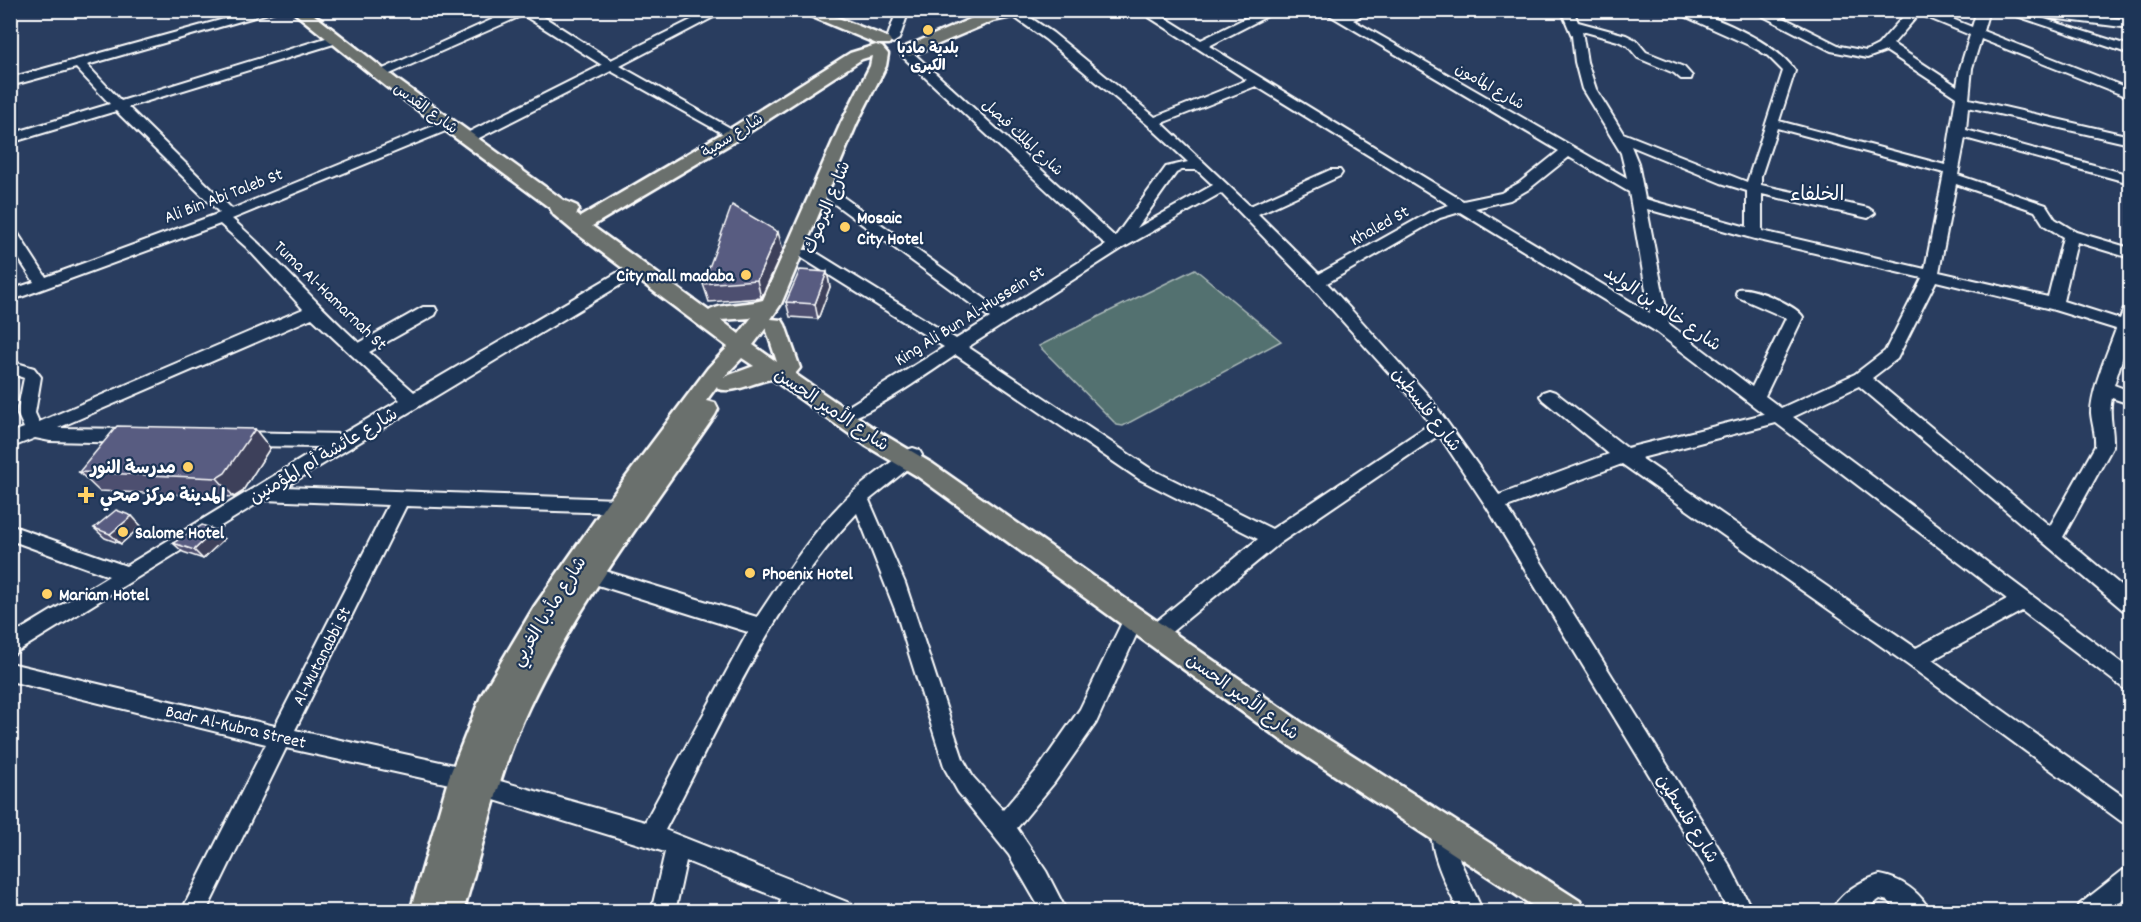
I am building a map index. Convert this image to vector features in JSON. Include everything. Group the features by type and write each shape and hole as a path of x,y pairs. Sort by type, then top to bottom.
{"main road":[{"name":"شارع القدس","path":"298,10 378,74 557,204 561,211 583,224 750,346"},
{"path":"803,10 892,49"},
{"name":"شارع سمية","path":"583,224 734,135 856,56 892,49 1016,14"},
{"name":"شارع اليرموك","path":"750,346 773,314 807,254 892,49"},
{"name":"شارع اليرموك","path":"773,314 785,276 849,123 878,66 892,49"},
{"path":"750,311 773,314 783,370 721,379 714,318 750,311"},
{"name":"شارع الأمير الحسن","path":"750,346 1291,731 1569,912"},
{"name":"شارع مأدبا الغربي","path":"424,912 463,777 490,704 543,615 617,506 750,346"},
{"name":"شارع مأدبا الغربي","path":"448,912 486,788 512,716 528,682 556,628 721,379"}],"street":[{"path":"10,82 273,10"},
{"path":"378,74 524,10 613,67 734,135"},
{"path":"468,138 613,67 721,10"},
{"path":"892,49 903,10"},
{"name":"شارع خالد بن الوليد","path":"1144,10 1661,327 2130,681"},
{"path":"1201,45 1273,10"},
{"name":"شارع المأمون","path":"1327,10 1568,151 1637,196 1755,234 2129,322"},
{"path":"1344,20 1365,10"},
{"path":"1567,10 1575,25 1585,81 1628,153 1661,327"},
{"path":"1677,10 1735,34 1784,60 1789,71 1773,123 1759,158 1753,188 1755,234"},
{"path":"1757,10 1843,52 1871,54 1877,51 1917,10 2130,93"},
{"path":"1495,504 1624,456 1780,416 1861,378 1890,356 1931,275 1959,132 1966,68 1983,10"},
{"path":"2006,11 2126,19"},
{"path":"2006,11 2130,50"},
{"name":"شارع فلسطين","path":"1016,14 1153,122 1201,166 1317,282 1396,368 1442,425 1495,504 1722,874 1741,912"},
{"path":"1575,25 1622,38 1632,43 1642,55 1679,70 1686,76"},
{"path":"10,139 333,40"},
{"path":"1884,44 1963,99 2130,140"},
{"name":"شارع الملك فيصل","path":"892,49 1116,246"},
{"name":"Tuma Al-Hamarnah St","path":"79,64 314,311 412,401"},
{"path":"1153,122 1257,81"},
{"path":"1773,123 1951,174 2041,208 2049,222 2071,236 2130,253"},
{"name":"Ali Bin Abi Taleb St","path":"10,296 226,217 448,125"},
{"path":"1959,132 2130,179"},
{"path":"1618,136 1706,173 1753,188 1868,213"},
{"name":"Khaled St","path":"1317,282 1435,215 1461,206 1505,197 1524,186 1568,151"},
{"path":"1116,246 1171,170 1180,166 1201,166"},
{"path":"1248,213 1335,173"},
{"name":"King Ali Bun Al-Hussein St","path":"846,414 1116,246 1222,186"},
{"path":"830,194 1001,318"},
{"path":"10,232 43,284"},
{"path":"2054,304 2071,236"},
{"path":"807,254 955,346 1145,474 1273,538"},
{"name":"شارع عائشة أم المؤمنين","path":"10,647 412,401 650,274"},
{"path":"1744,293 1789,311 1795,317 1756,398"},
{"path":"10,441 314,311"},
{"path":"359,350 429,311"},
{"path":"2052,540 2104,446 2105,435 2100,412 2107,389 2109,371 2129,322"},
{"path":"10,367 28,372 33,377 26,413 34,431"},
{"path":"1861,378 2130,604"},
{"path":"2107,389 2130,398"},
{"path":"1549,396 1624,456 1915,659 2130,814"},
{"path":"1156,633 1273,538 1442,425"},
{"path":"34,431 50,434 149,436"},
{"path":"218,438 345,441"},
{"path":"650,834 761,627 802,566 836,522 859,498 915,462"},
{"path":"260,493 617,506"},
{"name":"Al-Mutanabbi St","path":"193,912 401,497"},
{"path":"859,498 873,526 892,577 944,730 948,752 961,780 1003,827 1040,883 1055,912"},
{"path":"10,532 126,574"},
{"path":"592,575 761,627"},
{"path":"1915,659 2022,601"},
{"path":"1003,827 1046,776 1088,716 1134,618"},
{"name":"Badr Al-Kubra Street","path":"10,672 280,737 463,777"},
{"path":"486,788 650,834 792,901 844,912"},
{"path":"1442,830 1449,862 1471,912"},
{"path":"663,912 678,847"},
{"name":"شارع فلسطين","path":"1722,874 1752,912"},
{"path":"2090,911 2130,879"},
{"path":"1843,912 1867,890 1879,885 1891,888 1918,912"}],"green space":[{"path":"1195,269 1281,341 1123,426 1117,425 1039,346"}],"building":[{"path":"732,205 778,232 757,280 703,284"},
{"path":"800,270 827,272 815,304 786,302"},
{"path":"117,426 255,429 225,473 217,478 79,472"},
{"path":"116,510 132,516 110,534 94,528"},
{"path":"202,525 215,530 194,550 173,543"}],"place":[{"name":"بلدية مادبا الكبرى","path":"928,30"},
{"name":"Mosaic City Hotel","path":"845,227"},
{"name":"City mall madaba","path":"746,275"},
{"name":"مدرسة النور","path":"188,467"},
{"name":"المدينة مركز صحي","path":"86,495"},
{"name":"Salome Hotel","path":"123,532"},
{"name":"Phoenix Hotel","path":"750,573"},
{"name":"Mariam Hotel","path":"47,594"}],"district":[{"name":"الخلفاء","path":"1817,193"}]}
